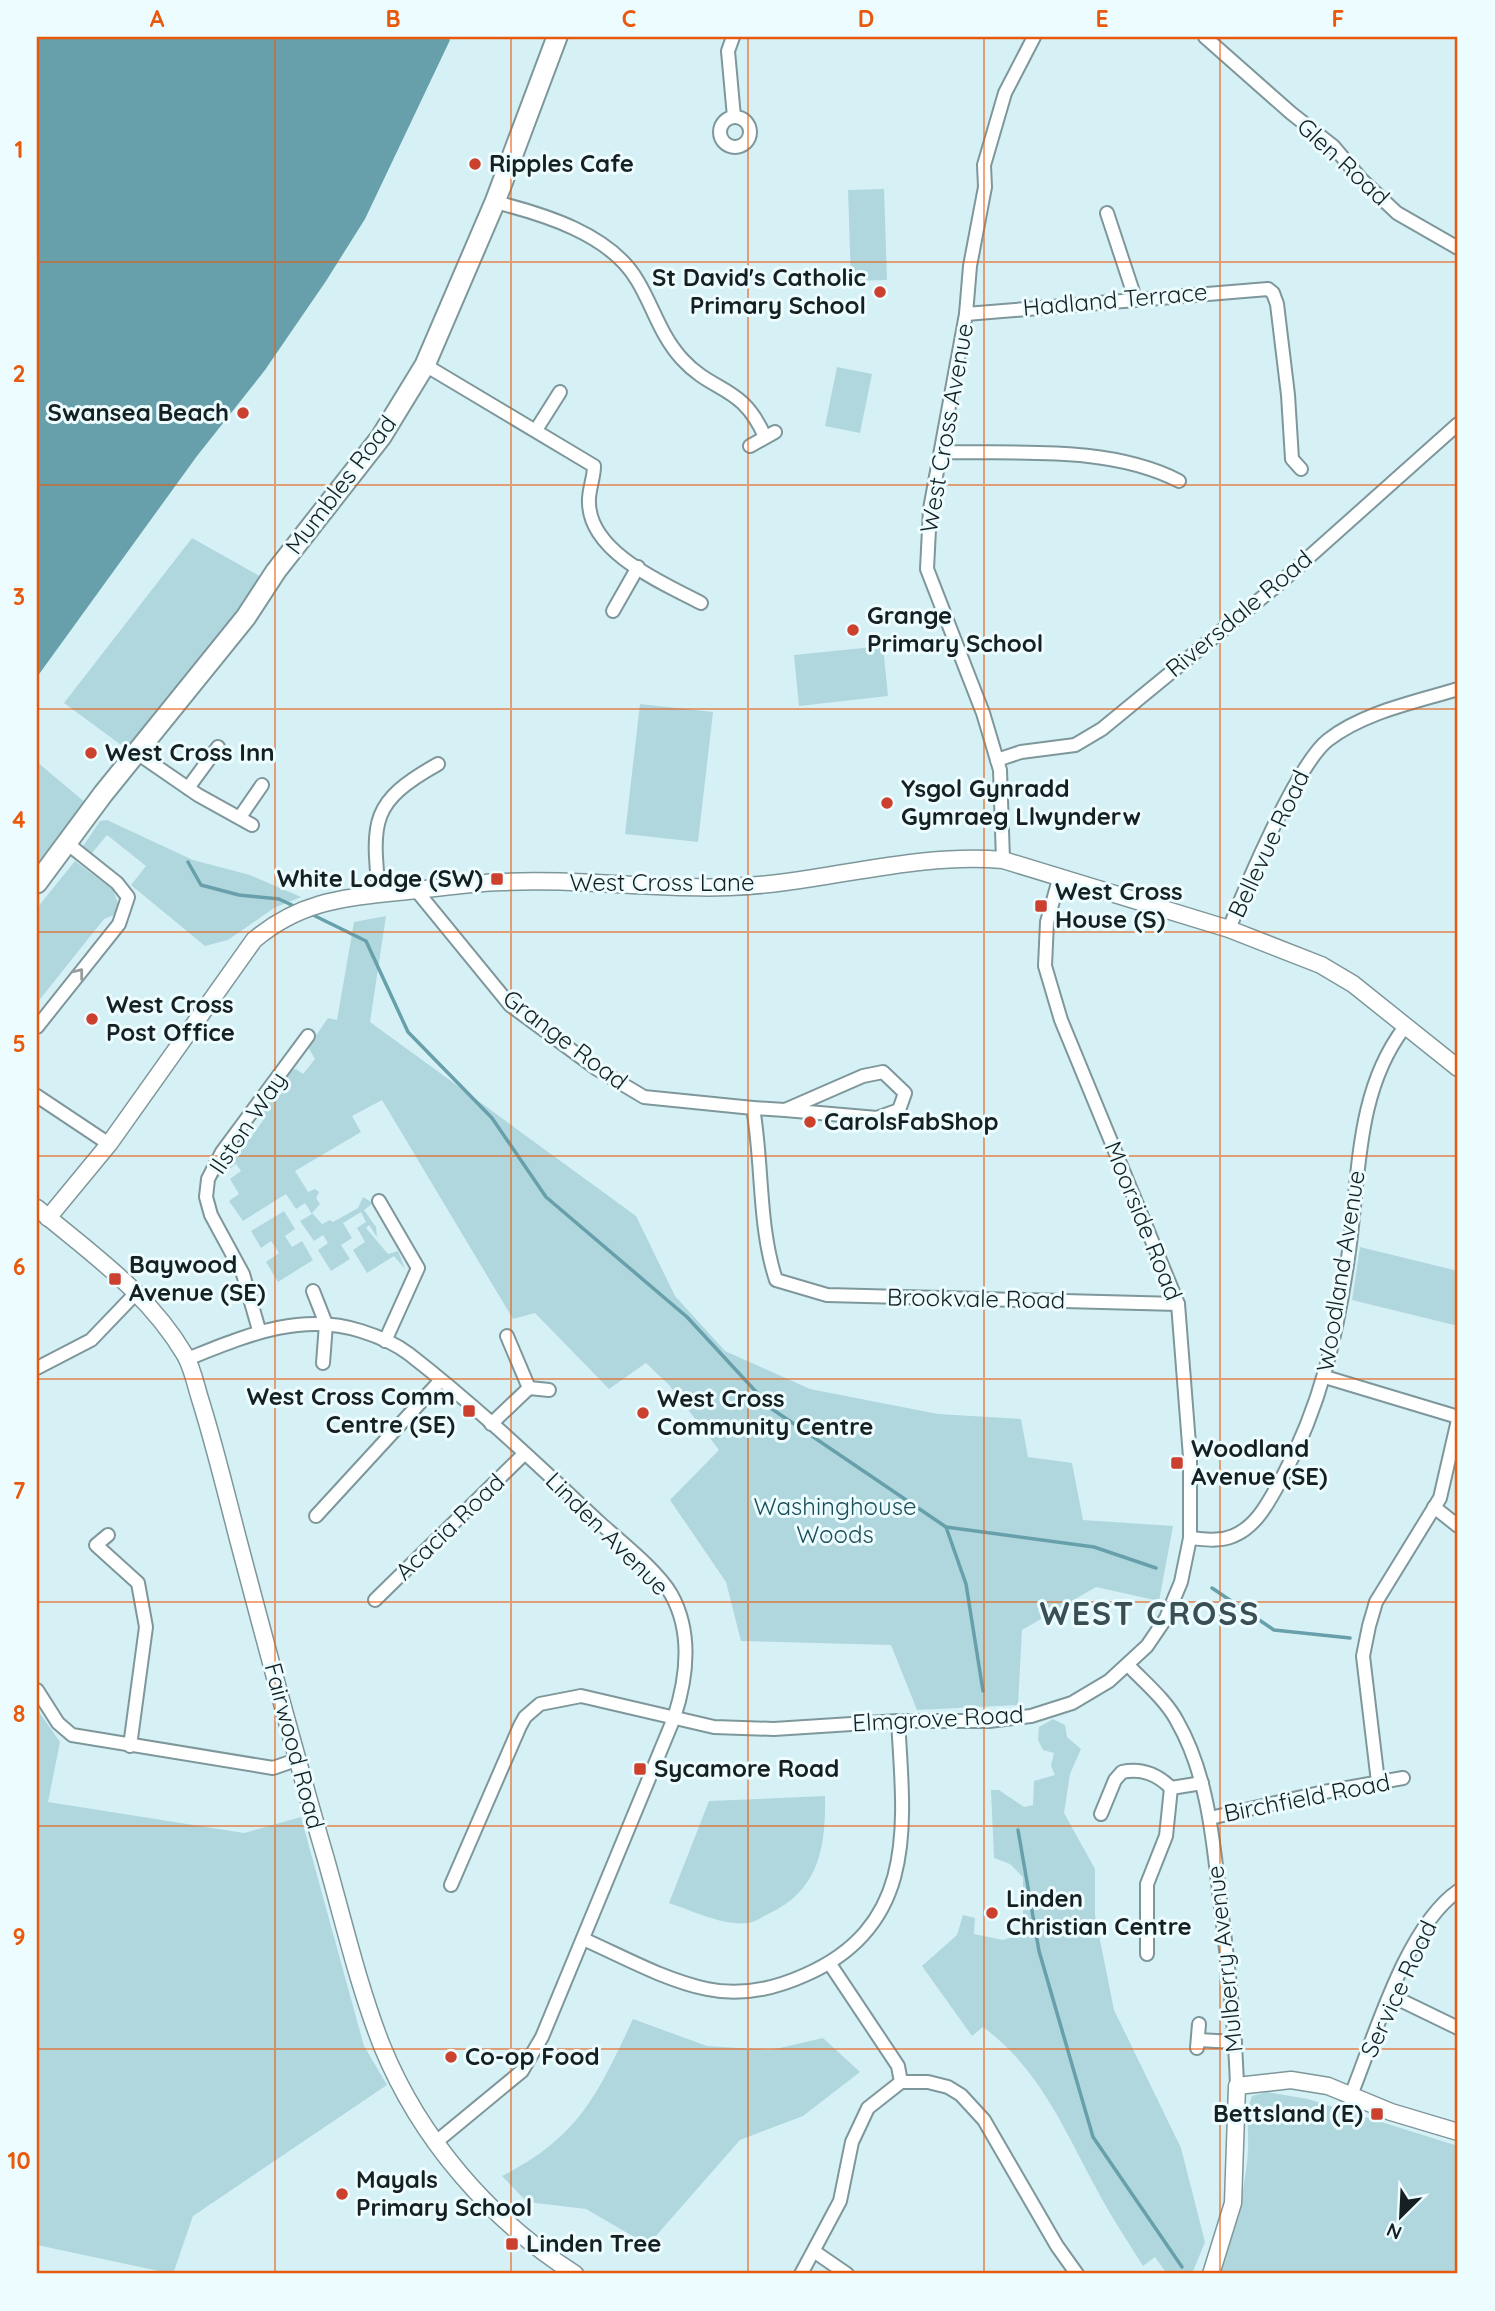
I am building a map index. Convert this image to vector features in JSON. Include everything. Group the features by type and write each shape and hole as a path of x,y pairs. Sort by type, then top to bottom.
{"main road":[{"name":"Mumbles Road","path":"37,883 137,752 246,617 276,571 381,437 425,365 495,202 557,37"}],"street":[{"path":"733,37 728,51 734,117"},
{"name":"West Cross Avenue","path":"1003,860 1003,810 997,760 983,713 927,569 930,509 967,314 970,266 985,187 984,165 1004,93 1034,37"},
{"name":"Glen Road","path":"1205,37 1291,113 1334,146 1361,179 1397,213 1458,248"},
{"path":"495,202 559,223 620,258 638,282 658,325 678,354 698,372 741,399 770,435 750,446"},
{"path":"1107,213 1135,298"},
{"name":"Hadland Terrace","path":"967,314 1263,288 1273,293 1277,304 1288,395 1292,458 1301,469"},
{"path":"425,365 594,466 588,502 592,522 603,543 638,567 702,603"},
{"path":"536,430 560,392"},
{"name":"Riversdale Road","path":"997,760 1021,752 1075,745 1102,729 1281,582 1458,424"},
{"path":"941,452 1068,456 1129,462 1179,481"},
{"path":"613,611 638,567"},
{"name":"Bellevue Road","path":"1229,929 1301,771 1319,747 1346,729 1377,716 1458,689"},
{"path":"188,788 218,747"},
{"path":"137,752 188,788 252,825"},
{"path":"379,894 374,847 381,812 401,787 438,764"},
{"path":"240,817 261,785"},
{"path":"37,1027 120,923 127,904 128,897 117,883 68,844"},
{"name":"West Cross Lane","path":"43,1213 109,1144 208,1009 249,945 281,918 324,901 502,881 730,887 931,860 968,857 1003,860 1229,929 1321,965 1353,984 1404,1028 1458,1068"},
{"name":"Moorside Road","path":"1060,876 1047,922 1045,966 1061,1020 1178,1304 1190,1457 1190,1538 1181,1582 1166,1618"},
{"name":"Grange Road","path":"416,890 510,1005 597,1069 644,1097 753,1108 877,1118 899,1110 905,1093 883,1072 863,1076 785,1110"},
{"name":"Woodland Avenue","path":"1190,1538 1222,1539 1255,1521 1300,1444 1325,1377 1348,1259 1359,1156 1372,1091 1391,1045 1404,1028"},
{"name":"Ilston Way","path":"259,1331 243,1274 211,1215 206,1197 208,1179 222,1152 308,1037"},
{"path":"37,1096 109,1144"},
{"name":"Brookvale Road","path":"753,1108 759,1141 766,1249 776,1280 827,1295 1178,1304"},
{"path":"379,1201 418,1268 385,1341"},
{"name":"Fairwood Road","path":"43,1213 106,1261 137,1292 166,1324 187,1359 208,1423 296,1760 373,2020 409,2099 436,2142 485,2202 542,2253 575,2274"},
{"path":"313,1291 326,1324 323,1363"},
{"path":"37,1368 91,1340 137,1292"},
{"name":"Linden Avenue","path":"187,1359 259,1331 295,1324 326,1324 360,1331 407,1352 639,1558 671,1594 684,1634 684,1688 674,1718 542,2037 522,2071 436,2142"},
{"path":"508,1336 529,1388"},
{"path":"1325,1377 1458,1418 1440,1498 1376,1602 1363,1656 1378,1782"},
{"path":"316,1516 440,1381"},
{"path":"491,1424 529,1388 550,1390"},
{"name":"Acacia Road","path":"375,1600 524,1454"},
{"path":"1434,1507 1458,1526"},
{"path":"108,1535 96,1545 138,1583 146,1627 130,1746"},
{"name":"Elmgrove Road","path":"674,1718 713,1727 774,1729 898,1721 989,1721 1031,1716 1072,1703 1109,1681 1147,1646 1166,1618"},
{"name":"Mulberry Avenue","path":"1128,1665 1176,1718 1202,1783 1210,1818 1235,2042 1237,2095 1233,2203 1211,2274"},
{"path":"37,1690 58,1723 72,1735 274,1768 296,1760"},
{"path":"451,1885 520,1726 531,1710 550,1701 581,1696 674,1718"},
{"path":"583,1939 680,1981 730,1992 771,1988 830,1964 867,1931 885,1903 895,1875 904,1828 898,1721"},
{"path":"1101,1814 1115,1780 1122,1772 1142,1770 1160,1777 1171,1788"},
{"name":"Birchfield Road","path":"1210,1818 1403,1779"},
{"path":"1171,1788 1202,1783"},
{"path":"1147,1954 1147,1884 1166,1836 1171,1788"},
{"name":"Service Road","path":"1351,2095 1420,1934 1437,1908 1458,1891"},
{"path":"830,1964 898,2066 901,2082"},
{"path":"1392,1996 1458,2028"},
{"path":"1199,2024 1198,2045 1235,2042"},
{"path":"1237,2095 1291,2080 1328,2086 1391,2112 1458,2133"},
{"path":"801,2274 840,2201 852,2142 868,2108 901,2082 928,2082 948,2087 961,2095 984,2120 1057,2246 1077,2274"},
{"path":"815,2252 848,2274"}],"green space":[{"path":"884,189 887,280 851,281 848,190"},
{"path":"837,367 872,374 860,433 825,426"},
{"path":"192,538 263,578 128,750 64,703"},
{"path":"883,646 888,696 799,706 794,655"},
{"path":"640,704 713,712 698,842 625,834"},
{"path":"37,762 86,803 37,869"},
{"path":"107,820 193,860 250,875 301,897 274,908 228,940 205,946 131,885 146,866 107,835 92,853 83,846 100,821"},
{"path":"75,861 113,890 119,906 114,915 104,919 37,1003 37,908"},
{"name":"Washinghouse Woods","path":"386,916 370,1022 636,1216 675,1296 725,1351 810,1389 938,1414 1021,1419 1028,1457 1072,1463 1083,1520 1173,1526 1159,1601 1096,1587 1022,1630 1018,1705 917,1710 891,1645 741,1641 726,1582 670,1500 719,1450 669,1385 646,1363 609,1389 535,1313 513,1319 382,1100 352,1116 361,1132 295,1171 308,1192 315,1189 319,1192 316,1198 320,1204 312,1213 322,1224 330,1220 333,1222 358,1208 363,1197 373,1203 364,1210 376,1227 377,1237 369,1225 366,1228 388,1254 398,1251 405,1269 394,1256 367,1273 353,1250 365,1242 357,1228 366,1222 361,1212 343,1223 352,1238 341,1245 350,1259 331,1271 318,1250 328,1243 323,1235 314,1241 300,1221 312,1214 305,1203 296,1209 286,1194 243,1221 229,1201 239,1194 230,1179 241,1171 236,1164 211,1183 234,1140 240,1139 245,1145 265,1118 257,1111 287,1071 296,1069 303,1074 315,1059 308,1047 328,1018 337,1020 354,922"},
{"path":"284,1211 295,1229 285,1236 292,1247 302,1241 313,1260 278,1282 266,1262 279,1253 271,1241 261,1248 251,1231"},
{"path":"1360,1247 1458,1271 1458,1326 1352,1300"},
{"path":"37,1709 60,1742 48,1802 244,1833 301,1817 364,2046 387,2085 193,2216 173,2274 37,2245"},
{"path":"1053,1719 1065,1725 1067,1737 1081,1749 1070,1774 1064,1813 1095,1869 1095,1915 1114,2010 1181,2148 1205,2242 1192,2274 1167,2274 1155,2257 1143,2266 1035,2080 1003,2043 983,2027 972,2036 922,1966 957,1935 963,1915 975,1918 974,1934 1003,1940 1023,1934 1023,1877 1010,1864 994,1858 991,1790 999,1790 1024,1807 1033,1805 1034,1781 1055,1775 1051,1766 1054,1753 1043,1750 1038,1740 1039,1727"},
{"path":"825,1796 824,1833 816,1866 799,1893 785,1904 753,1922 738,1923 708,1917 669,1903 709,1801"},
{"path":"633,2019 707,2046 771,2050 823,2038 860,2072 803,2116 740,2140 648,2245 586,2209 527,2202 502,2176 550,2146 568,2129 609,2070"},
{"path":"1267,2092 1308,2099 1458,2146 1458,2274 1218,2274 1234,2231 1242,2197 1247,2165 1250,2103 1252,2096"}],"shaded area":[{"path":"37,37 447,37 450,40 365,219 326,281 265,370 197,456 37,677"}],"waterway":[{"path":"188,862 201,885 239,895 279,899 296,907"},
{"path":"309,913 366,941 408,1032 492,1118 546,1197 687,1317 772,1409 946,1527 1094,1547 1156,1568"},
{"path":"946,1527 966,1584 983,1691"},
{"path":"1212,1588 1274,1630 1350,1638"},
{"path":"1018,1830 1039,1951 1093,2137 1182,2267"}],"place":[{"name":"Ripples Cafe","path":"475,164"},
{"name":"St David's Catholic Primary School","path":"880,292"},
{"name":"Swansea Beach","path":"243,413"},
{"name":"Grange Primary School","path":"853,630"},
{"name":"West Cross Inn","path":"91,753"},
{"name":"Ysgol Gynradd Gymraeg Llwynderw","path":"887,803"},
{"name":"White Lodge (SW)","path":"497,879"},
{"name":"West Cross House (S)","path":"1041,906"},
{"name":"West Cross Post Office","path":"92,1019"},
{"name":"CarolsFabShop","path":"810,1122"},
{"name":"Baywood Avenue (SE)","path":"115,1279"},
{"name":"West Cross Comm Centre (SE)","path":"469,1411"},
{"name":"West Cross Community Centre","path":"643,1413"},
{"name":"Woodland Avenue (SE)","path":"1177,1463"},
{"name":"Sycamore Road","path":"640,1769"},
{"name":"Linden Christian Centre","path":"992,1913"},
{"name":"Co-op Food","path":"451,2057"},
{"name":"Bettsland (E)","path":"1377,2114"},
{"name":"Mayals Primary School","path":"342,2194"},
{"name":"Linden Tree","path":"512,2244"}],"district":[{"name":"WEST CROSS","path":"1150,1614"}]}
